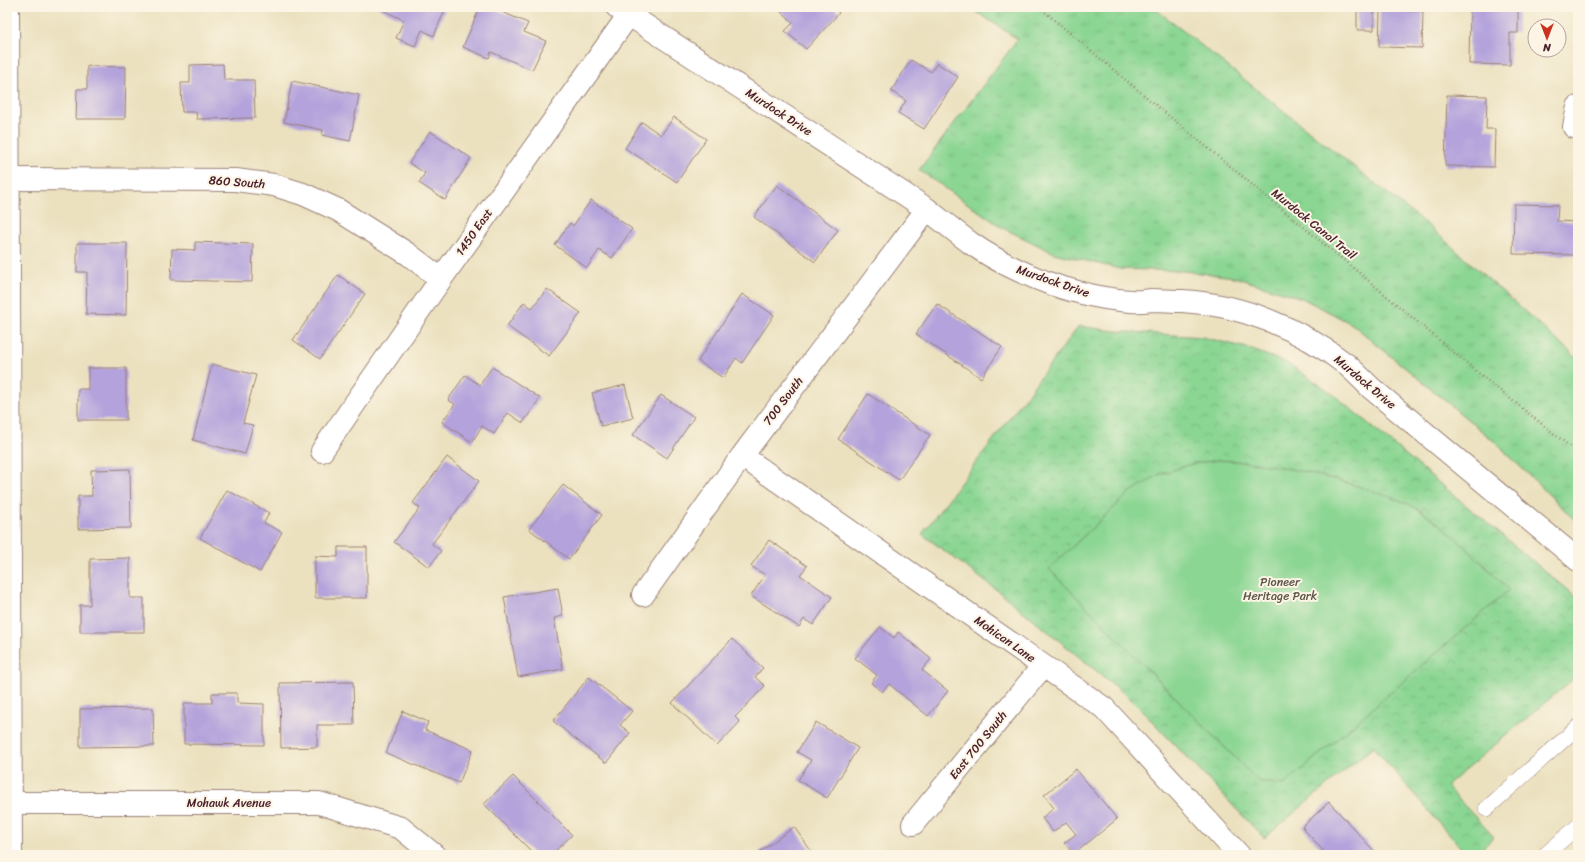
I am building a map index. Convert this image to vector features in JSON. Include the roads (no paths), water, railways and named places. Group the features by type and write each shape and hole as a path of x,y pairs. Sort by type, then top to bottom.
{"street":[{"path":"8,7 8,528 11,855"},
{"name":"Murdock Drive","path":"622,11 927,209 979,248 1010,266 1066,288 1094,296 1132,302 1154,300 1183,301 1216,305 1246,312 1288,329 1309,340 1347,365 1371,388 1578,560"},
{"name":"1450 East","path":"322,451 441,279 622,11"},
{"name":"860 South","path":"8,178 236,180 274,185 303,194 338,210 408,254 441,279"},
{"name":"700 South","path":"643,595 742,456 927,209"},
{"name":"Mohican Lane","path":"742,456 1104,708 1239,855"},
{"name":"East 700 South","path":"913,824 1043,666"},
{"name":"Mohawk Avenue","path":"11,803 320,803 401,828 434,855"}],"lane":[{"path":"1486,809 1578,727"},
{"path":"1545,855 1578,826"}],"park label":[{"name":"Pioneer Heritage Park","path":"1280,589"}]}
